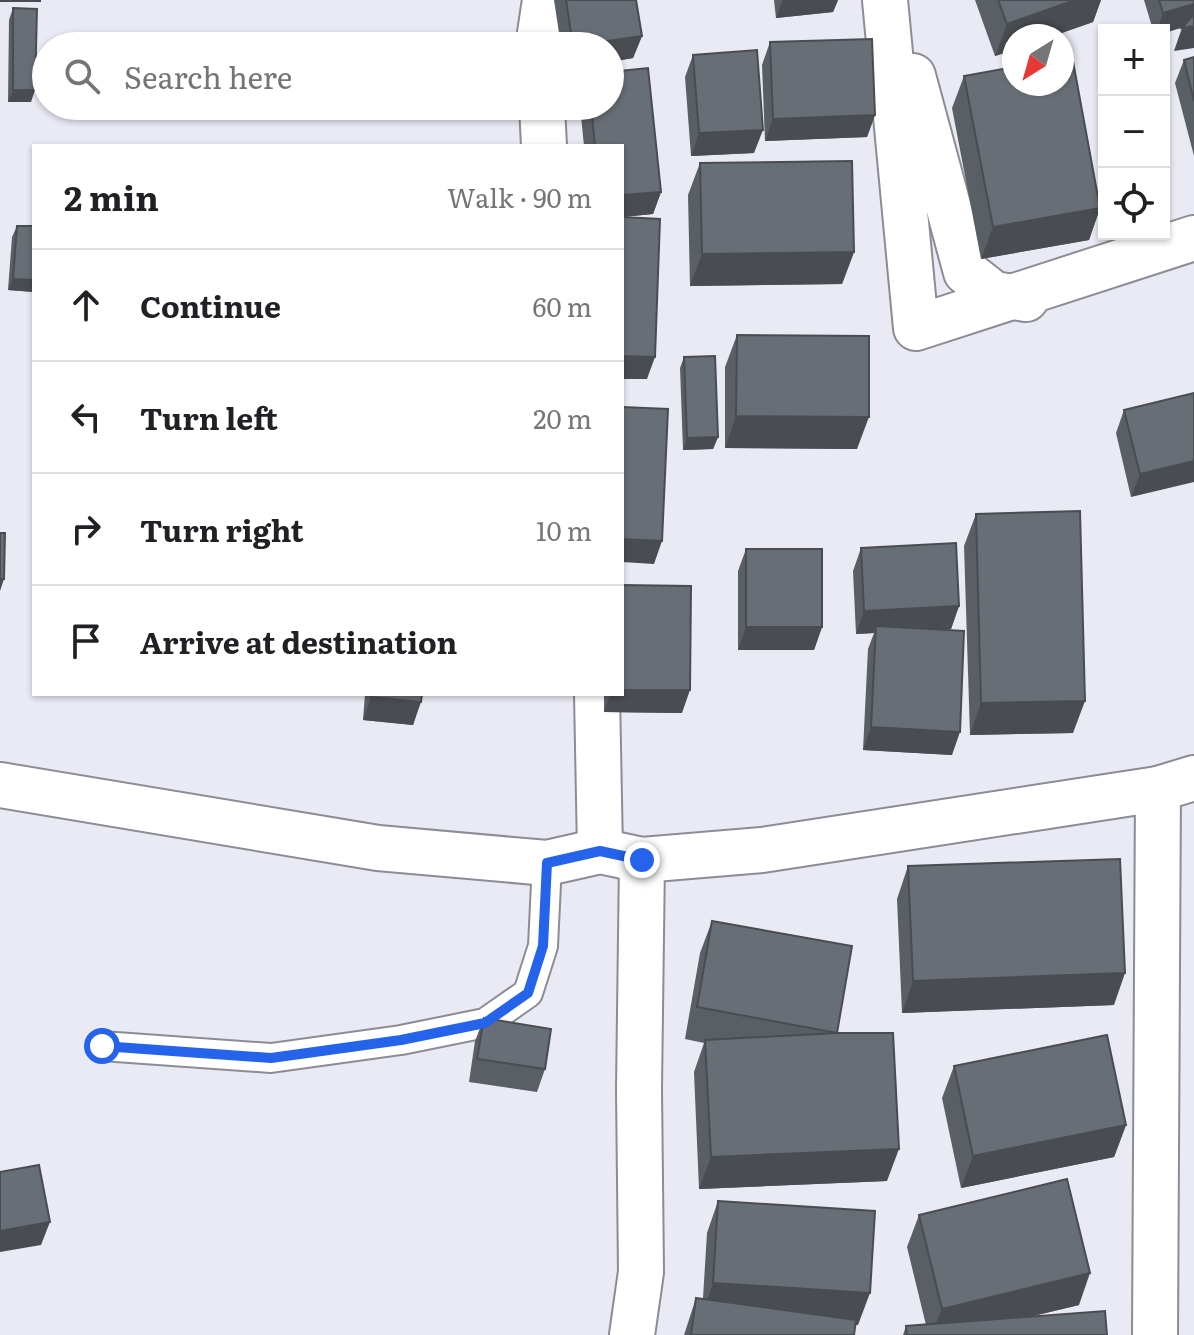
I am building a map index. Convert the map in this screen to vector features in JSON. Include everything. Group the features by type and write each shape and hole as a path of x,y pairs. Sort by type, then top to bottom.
{"street":[{"path":"540,32 545,0"},
{"path":"885,0 916,328 1194,238"},
{"path":"893,0 966,272 994,294 1031,300 1194,253"},
{"path":"543,120 544,144"},
{"path":"597,696 621,855 639,1089 641,1272 632,1335"},
{"path":"0,785 378,848 547,863 621,855 762,850 1176,783 1155,1335"}],"lane":[{"path":"102,1046 271,1058 401,1040 485,1023 528,993 543,946 547,863"}],"building":[{"path":"566,0 636,0 642,36 624,39 624,32 571,32"},
{"path":"998,0 1075,0 1007,24"},
{"path":"1159,0 1194,0 1194,4 1163,13"},
{"path":"13,8 37,9 36,32 32,32 32,90 13,90"},
{"path":"1194,14 1194,26 1182,28"},
{"path":"872,39 875,115 773,119 770,42"},
{"path":"757,50 763,130 699,133 693,55"},
{"path":"1194,57 1194,101 1184,60"},
{"path":"1074,67 1098,208 993,227 964,76 1002,69 1002,96 1074,96"},
{"path":"648,68 661,192 624,195 624,144 595,144 592,120 624,120 624,71"},
{"path":"852,161 854,252 702,254 700,163"},
{"path":"624,217 660,219 655,357 624,356"},
{"path":"17,226 32,226 32,280 13,279"},
{"path":"737,335 869,336 869,417 736,416"},
{"path":"715,356 718,437 687,438 684,357"},
{"path":"1194,393 1194,461 1140,474 1124,410"},
{"path":"624,407 668,409 662,541 624,539"},
{"path":"1080,511 1085,701 981,703 976,514"},
{"path":"0,533 5,533 4,579 0,579"},
{"path":"956,543 959,606 864,611 861,548"},
{"path":"746,549 822,549 822,627 746,627"},
{"path":"624,585 691,586 690,690 624,690"},
{"path":"876,626 964,631 960,732 871,727"},
{"path":"371,696 422,696 421,702"},
{"path":"1120,859 1125,973 913,981 908,866"},
{"path":"712,921 852,946 837,1033 697,1007"},
{"path":"484,1018 551,1029 545,1069 477,1059"},
{"path":"893,1033 899,1149 711,1157 705,1040"},
{"path":"1107,1035 1126,1125 973,1156 954,1066"},
{"path":"39,1165 50,1222 0,1231 0,1172"},
{"path":"1067,1179 1090,1273 942,1309 919,1215"},
{"path":"718,1201 875,1211 870,1293 713,1283"},
{"path":"696,1298 856,1320 854,1335 691,1335"},
{"path":"1105,1311 1107,1335 907,1335 906,1326"}],"route":[{"path":"102,1046 271,1058 401,1040 485,1023 528,993 543,946 547,863 600,851 642,860"}]}
